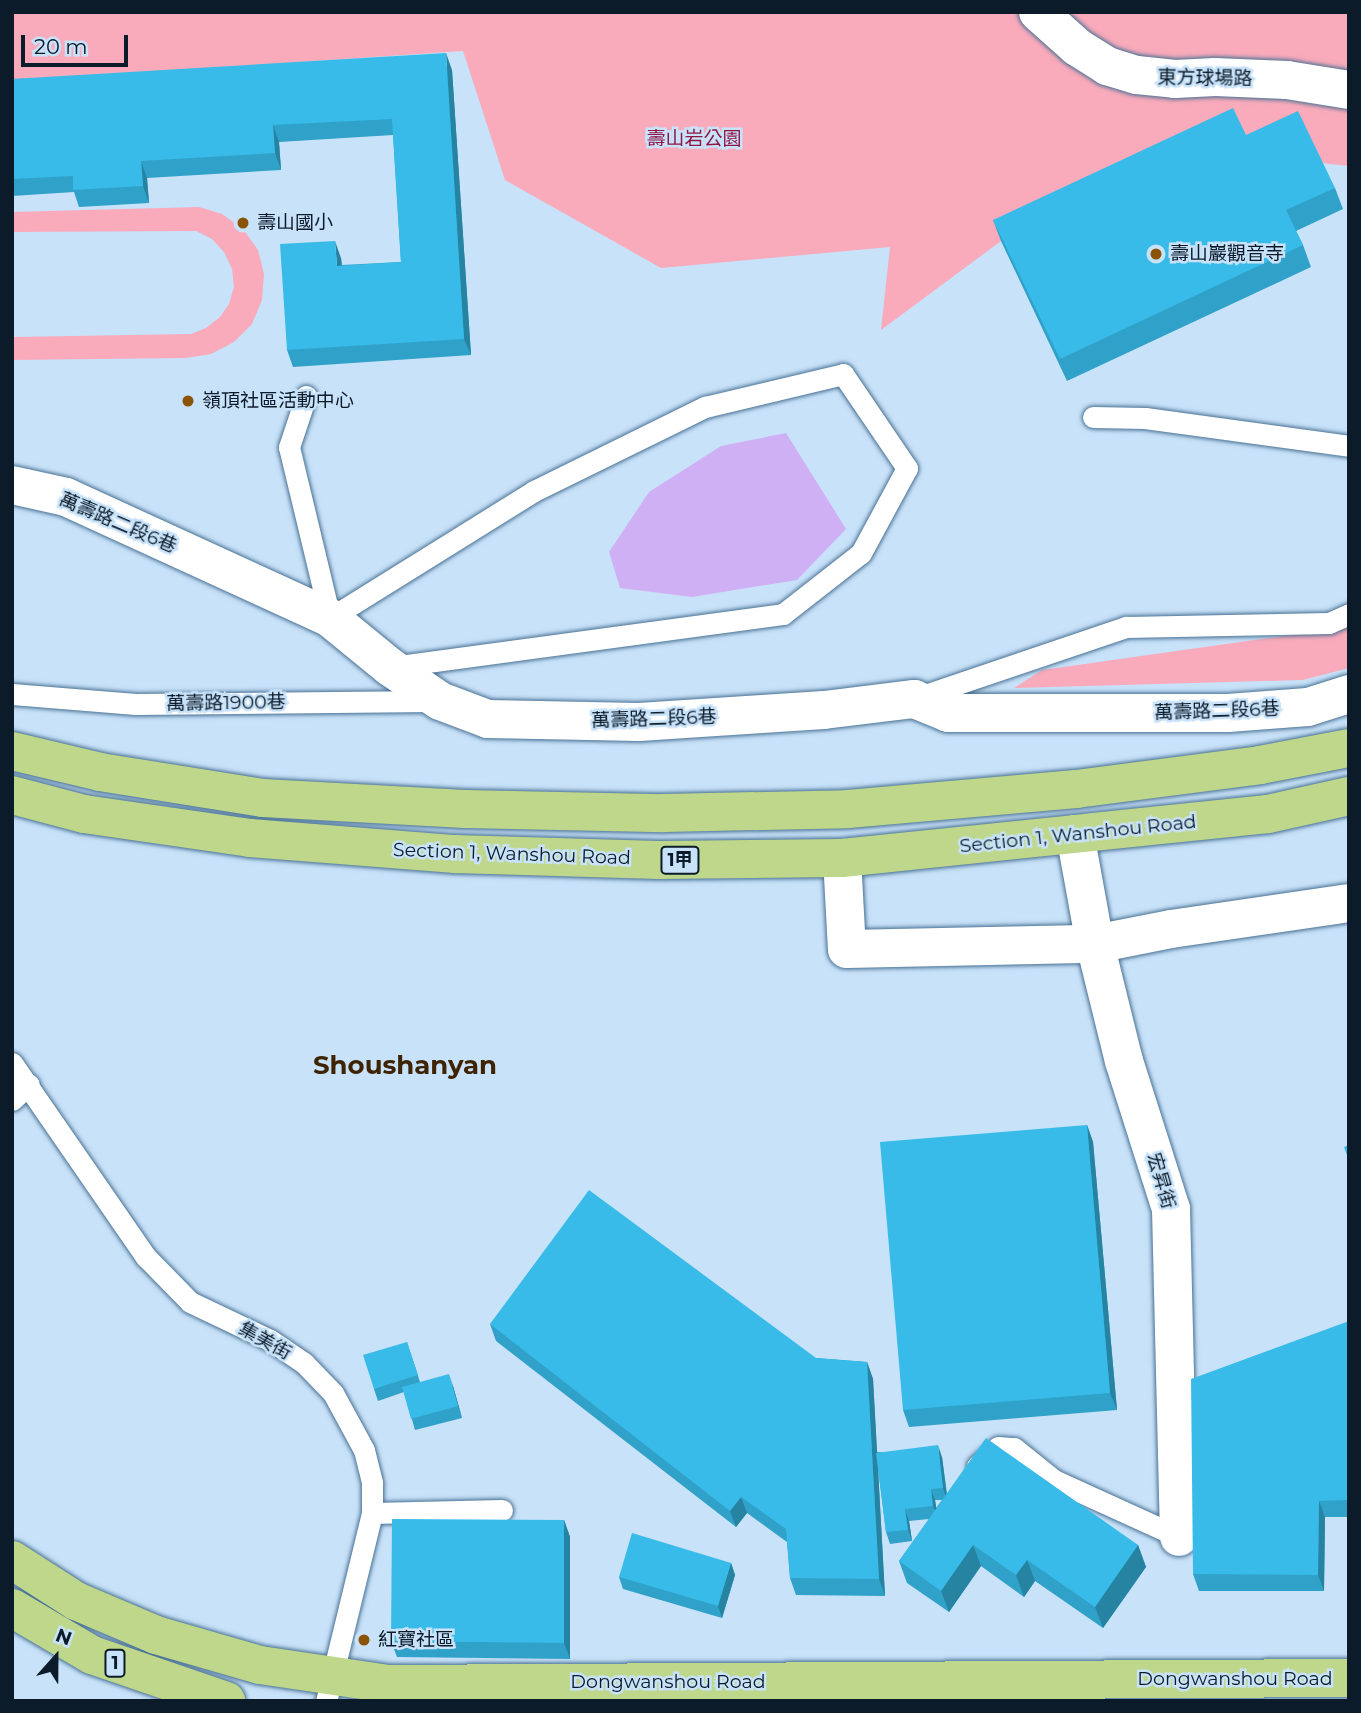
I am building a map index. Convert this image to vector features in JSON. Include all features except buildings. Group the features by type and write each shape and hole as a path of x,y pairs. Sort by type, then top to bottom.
{"main road":[{"path":"12,751 100,772 263,798 464,809 664,813 848,808 1076,789 1261,765 1349,748"},
{"name":"Section 1, Wanshou Road","path":"12,795 84,814 250,838 455,855 659,860 842,858 1268,814 1349,796"},
{"name":"Dongwanshou Road","path":"12,1560 76,1601 156,1635 329,1688 392,1692 1349,1678"},
{"name":"1","path":"12,1608 92,1655 226,1701"}],"street":[{"name":"東方球場路","path":"1038,12 1077,47 1107,66 1137,75 1175,79 1215,77 1287,80 1349,90"},
{"name":"萬壽路二段6巷","path":"12,485 66,497 330,618 353,633 390,667 440,701 488,719 639,722 824,710 914,699 948,713 1228,713 1308,707 1349,694"},
{"name":"宏昇街","path":"1075,834 1095,944 1124,1061 1171,1209 1179,1537"},
{"path":"842,858 847,949 1095,944 1171,929 1349,903"}],"lane":[{"path":"306,396 289,447 330,618 534,491 705,407 844,373 907,468 861,553 783,614 390,667"},
{"path":"1093,417 1144,418 1349,446"},
{"path":"914,699 1126,626 1329,624 1349,614"},
{"name":"萬壽路1900巷","path":"12,694 136,704 440,701"},
{"name":"集美街","path":"12,1063 155,1266 190,1302 270,1340 304,1363 332,1393 364,1450 372,1483 372,1513 329,1688"},
{"path":"12,1100 29,1084"},
{"path":"964,1483 998,1447 1014,1448 1054,1480 1179,1537"},
{"path":"372,1513 502,1510"}],"green space":[{"name":"壽山岩公園","path":"12,12 1349,12 1349,166 1321,163 1001,241 881,330 890,247 661,268 505,180 463,51 12,81"},
{"path":"199,207 222,214 243,229 258,250 264,274 262,300 252,324 234,342 211,354 186,358 12,360 12,337 191,334 206,328 220,317 229,304 234,287 232,269 224,252 212,239 196,231 12,232 12,212"},
{"path":"1349,620 1349,668 1303,680 1014,688 1042,670 1333,629"}],"shaded area":[{"path":"786,433 846,529 797,580 692,597 620,588 609,552 649,492 721,446"}],"place":[{"name":"壽山國小","path":"243,223"},
{"name":"壽山巖觀音寺","path":"1156,254"},
{"name":"嶺頂社區活動中心","path":"188,401"},
{"name":"紅寶社區","path":"364,1640"}],"district":[{"name":"Shoushanyan","path":"405,1066"}]}
